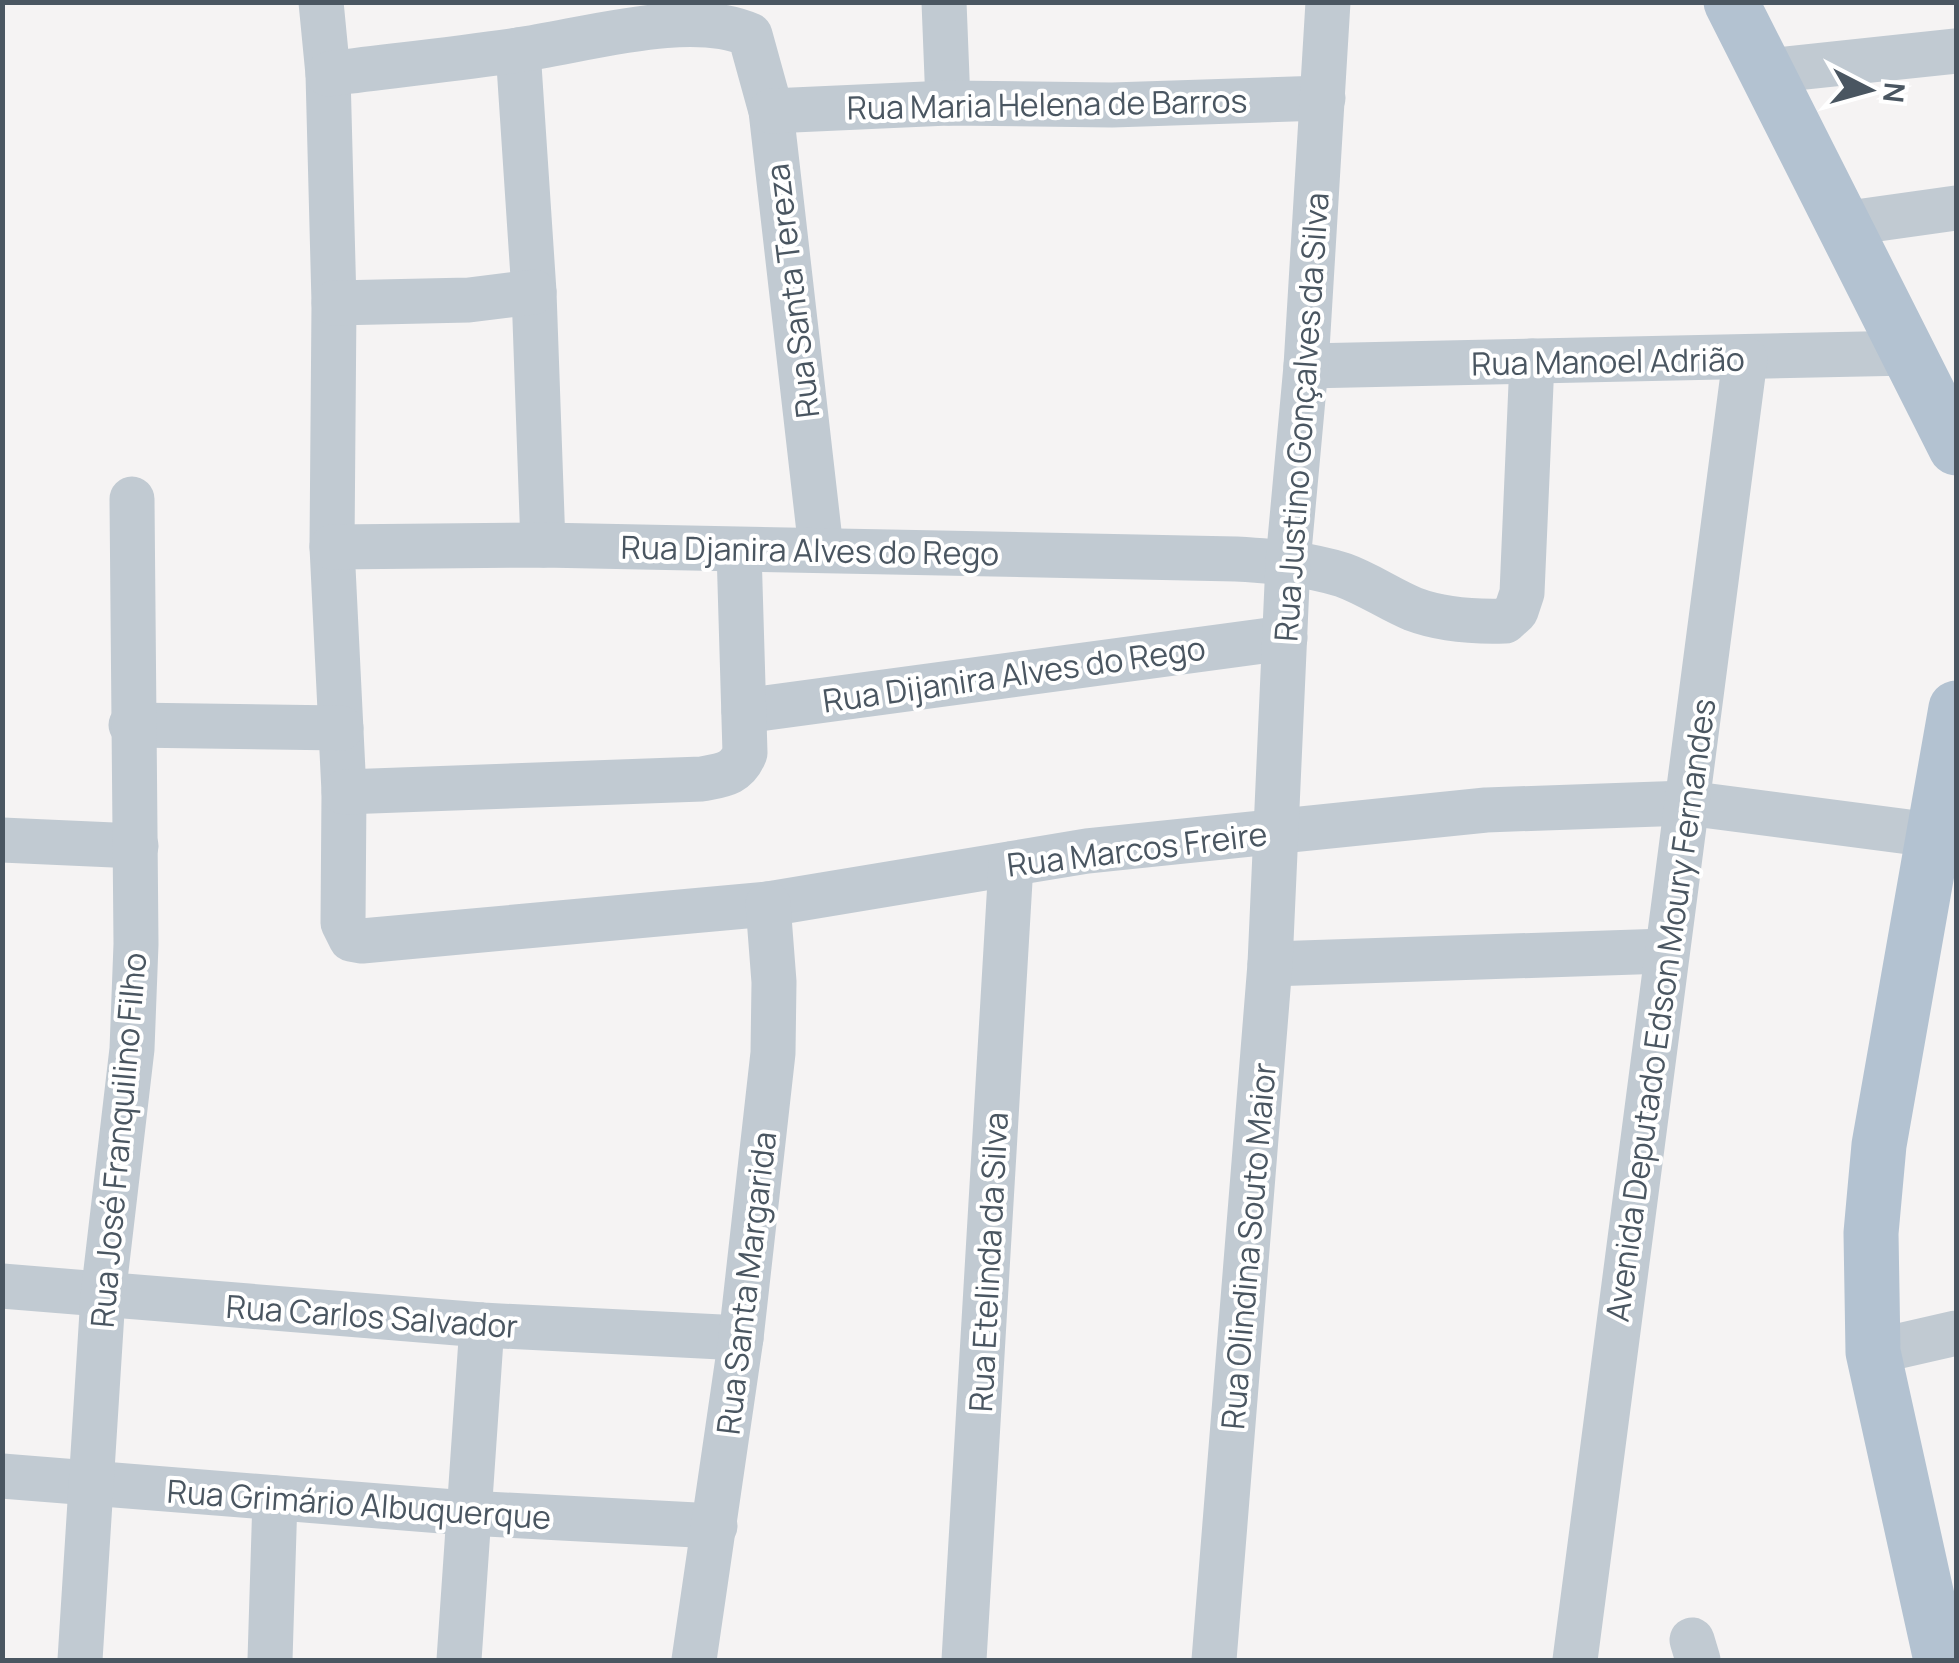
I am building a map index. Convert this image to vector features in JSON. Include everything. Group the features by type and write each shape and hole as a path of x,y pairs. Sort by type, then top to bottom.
{"main road":[{"path":"1732,2 1956,448"},
{"path":"1941,1660 1873,1352 1871,1232 1879,1145 1956,708"}],"street":[{"path":"321,2 328,74 334,304 332,547 344,792 702,780 730,774 740,766 745,752 740,550"},
{"path":"944,2 948,103"},
{"name":"Rua Justino Gonçalves da Silva","path":"1278,831 1288,562 1306,366 1328,2"},
{"name":"Rua Santa Tereza","path":"518,50 702,24 720,24 750,35 771,111 821,550"},
{"path":"328,74 518,50 534,292 543,545"},
{"path":"1766,72 1956,51"},
{"name":"Rua Maria Helena de Barros","path":"771,111 948,103 1112,106 1324,98"},
{"path":"1842,224 1956,208"},
{"path":"334,304 469,300 534,292"},
{"name":"Rua Manoel Adrião","path":"1306,366 1911,354"},
{"name":"Avenida Deputado Edson Moury Fernandes","path":"1575,1660 1744,359"},
{"name":"Rua Djanira Alves do Rego","path":"332,547 543,545 1180,556 1288,562 1341,574 1382,590 1410,608 1448,619 1505,621 1516,612 1524,569 1532,361"},
{"name":"Rua José Franquilino Filho","path":"80,1660 103,1296 132,1049 136,846 132,499"},
{"name":"Rua Dijanira Alves do Rego","path":"744,710 1285,638"},
{"path":"132,725 341,728"},
{"name":"Rua Marcos Freire","path":"344,792 343,923 351,939 362,942 768,904 1088,851 1486,810 1687,803 1932,835"},
{"name":"Rua Olindina Souto Maior","path":"1214,1660 1278,831"},
{"path":"2,840 136,846"},
{"name":"Rua Etelinda da Silva","path":"964,1660 1011,864"},
{"name":"Rua Santa Margarida","path":"694,1660 741,1338 774,1053 768,904"},
{"path":"1270,964 1666,950"},
{"name":"Rua Carlos Salvador","path":"2,1286 482,1325 741,1338"},
{"path":"459,1660 482,1325"},
{"path":"1873,1352 1956,1333"},
{"name":"Rua Grimário Albuquerque","path":"2,1476 467,1513 715,1526"},
{"path":"270,1660 275,1498"}]}
